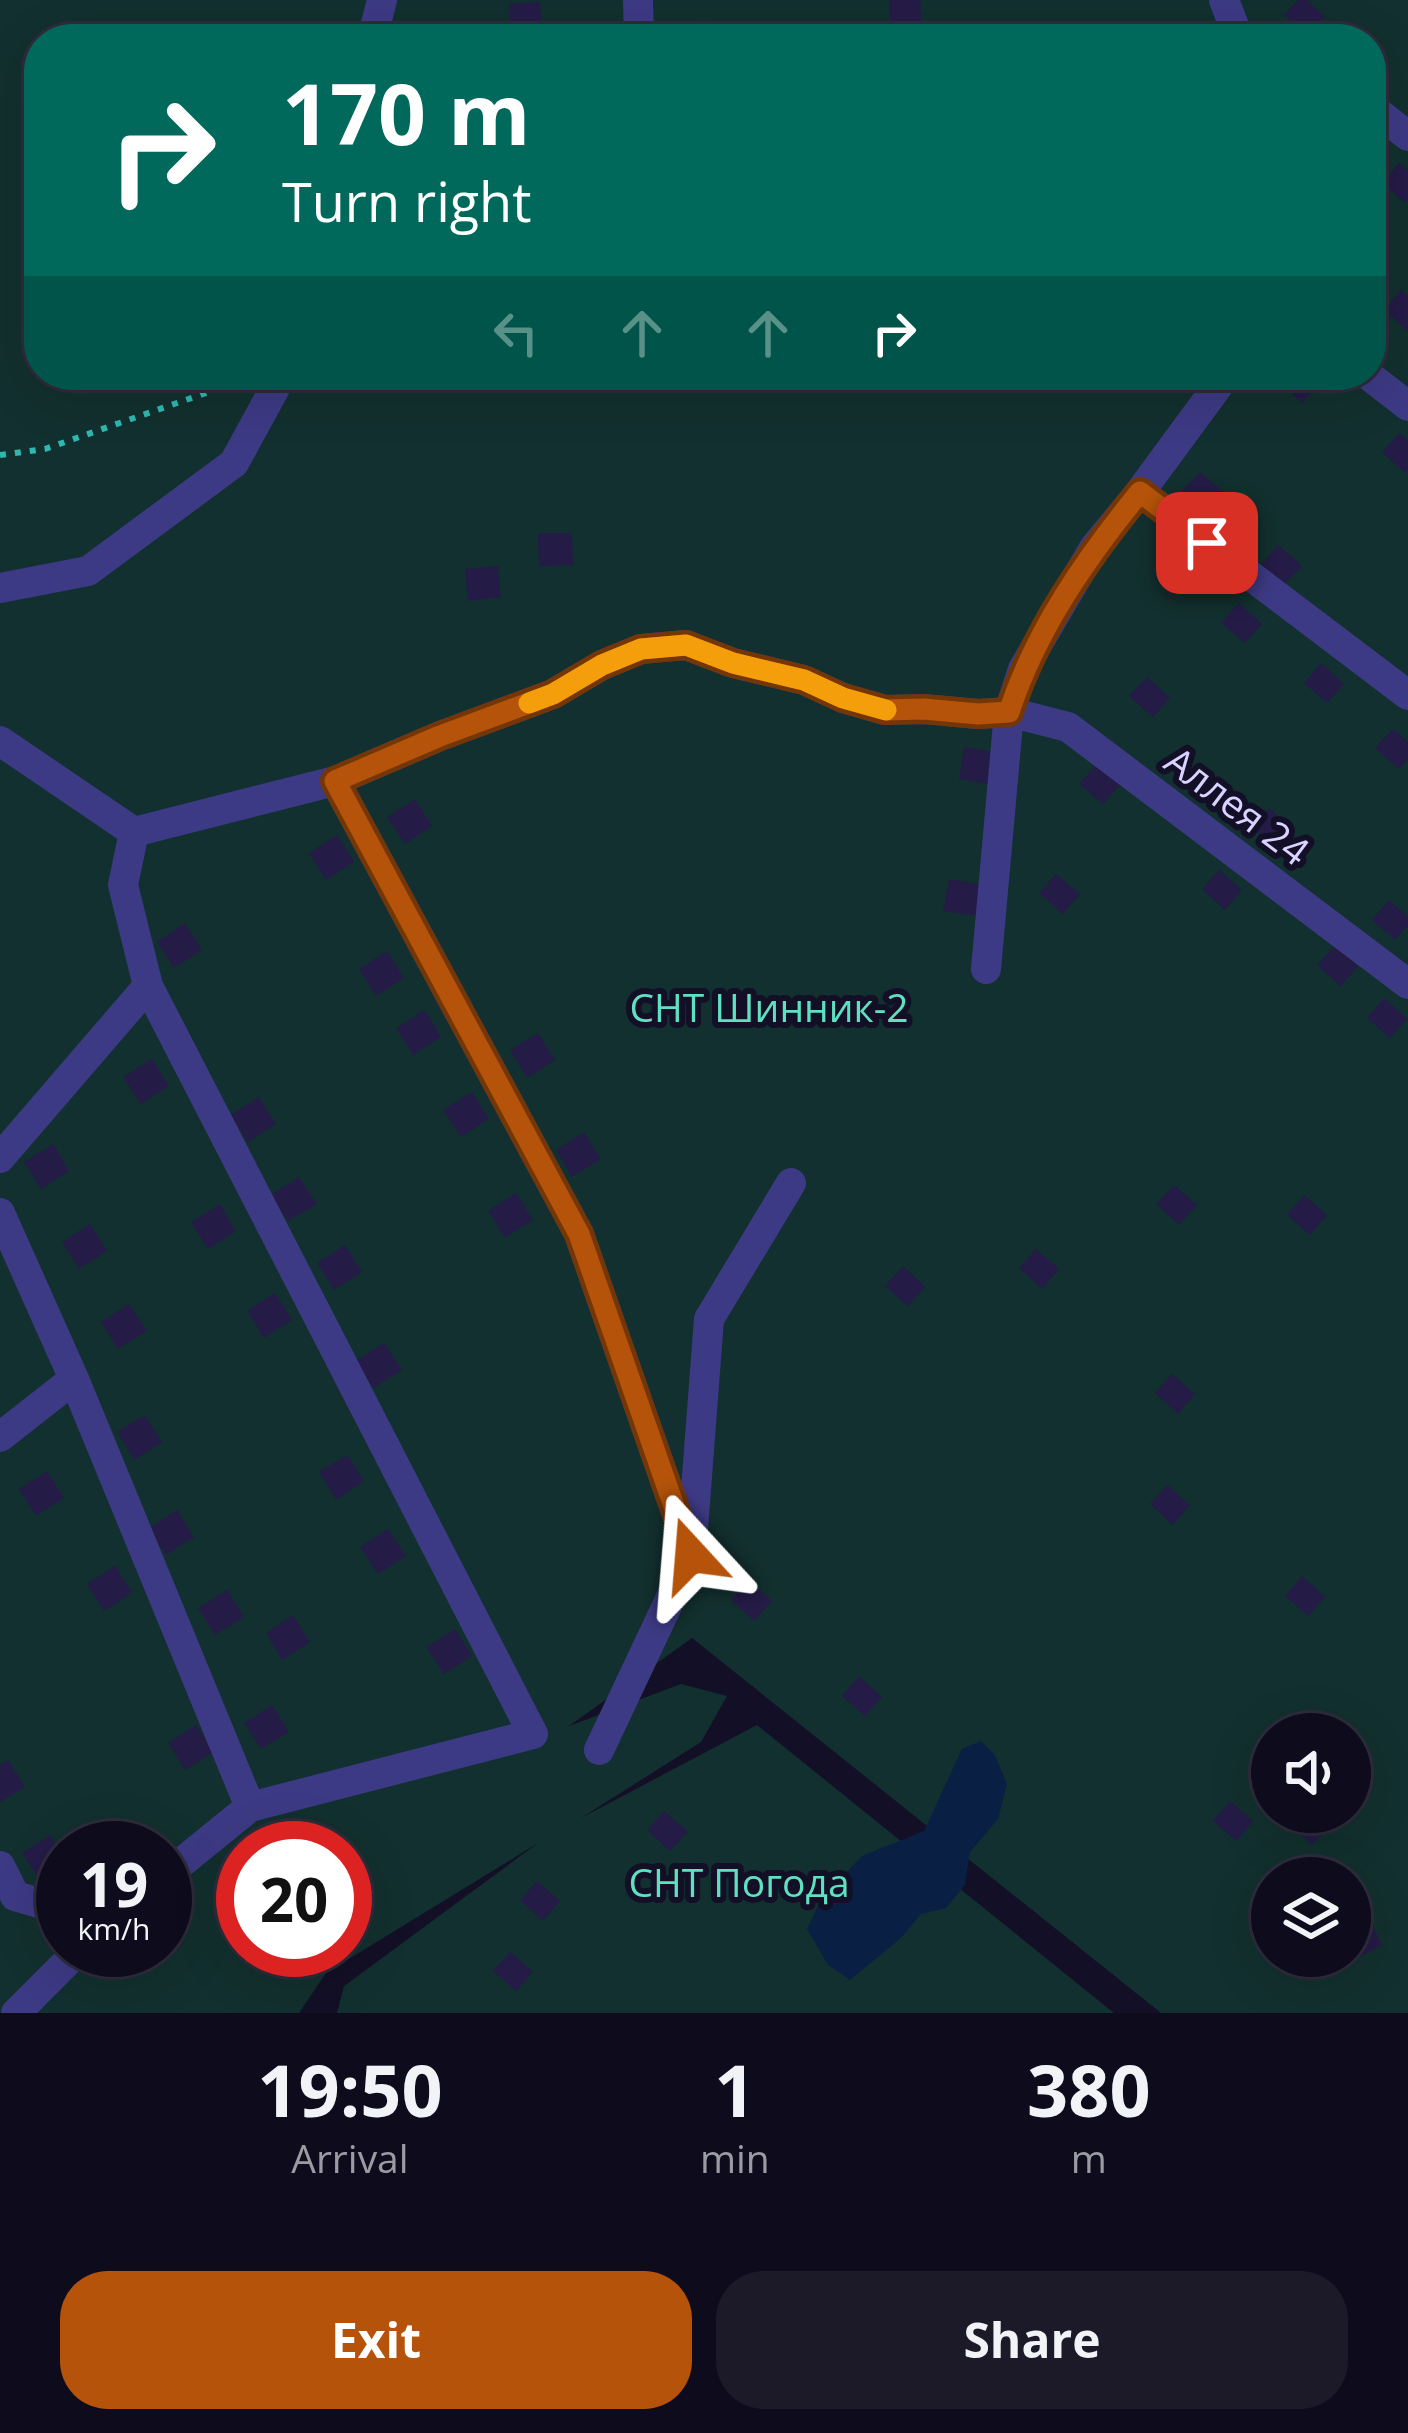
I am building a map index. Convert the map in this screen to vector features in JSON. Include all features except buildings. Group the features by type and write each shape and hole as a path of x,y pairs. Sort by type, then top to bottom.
{"lane":[{"path":"0,588 88,571 235,463 274,390"},
{"path":"986,969 1009,712 1023,669 1094,548 1215,390"},
{"path":"1140,492 1408,695"},
{"name":"Аллея 24","path":"134,832 335,781 553,694 641,649 686,645 885,710 1009,712 1068,727 1408,984"},
{"path":"0,741 134,832 123,885 148,986 533,1734 250,1808 192,1854"},
{"path":"335,781 579,1234 691,1555"},
{"path":"0,1158 148,986"},
{"path":"599,1750 691,1555 710,1319 791,1183"},
{"path":"0,1213 74,1379 250,1808"},
{"path":"0,1437 74,1379"},
{"path":"0,1866 15,1896 36,1902"},
{"path":"16,2013 52,1977"}],"path":[{"path":"0,455 45,449 214,390"}],"green space":[{"name":"СНТ Шинник-2","path":"0,0 1408,0 1408,2013 1161,2013 692,1638 569,1726 681,1684 727,1696 701,1742 581,1818 757,1725 1114,2013 337,2013 344,1986 356,1977 372,1977 372,1965 538,1843 372,1945 372,1821 216,1821 216,1977 323,1977 299,2013 0,2013"}],"water":[{"path":"981,1741 995,1755 1007,1784 998,1819 970,1852 965,1885 946,1908 921,1914 901,1938 850,1980 828,1965 807,1929 822,1898 862,1856 924,1831 962,1749"}],"slow traffic":[{"path":"529,703 641,649 686,645 886,710"}],"route":[{"path":"691,1555 579,1234 335,781 553,694 641,649 686,645 885,710 1009,712 1023,669 1094,548 1140,492 1207,543"}],"park label":[{"name":"СНТ Погода","path":"739,1883"}]}
